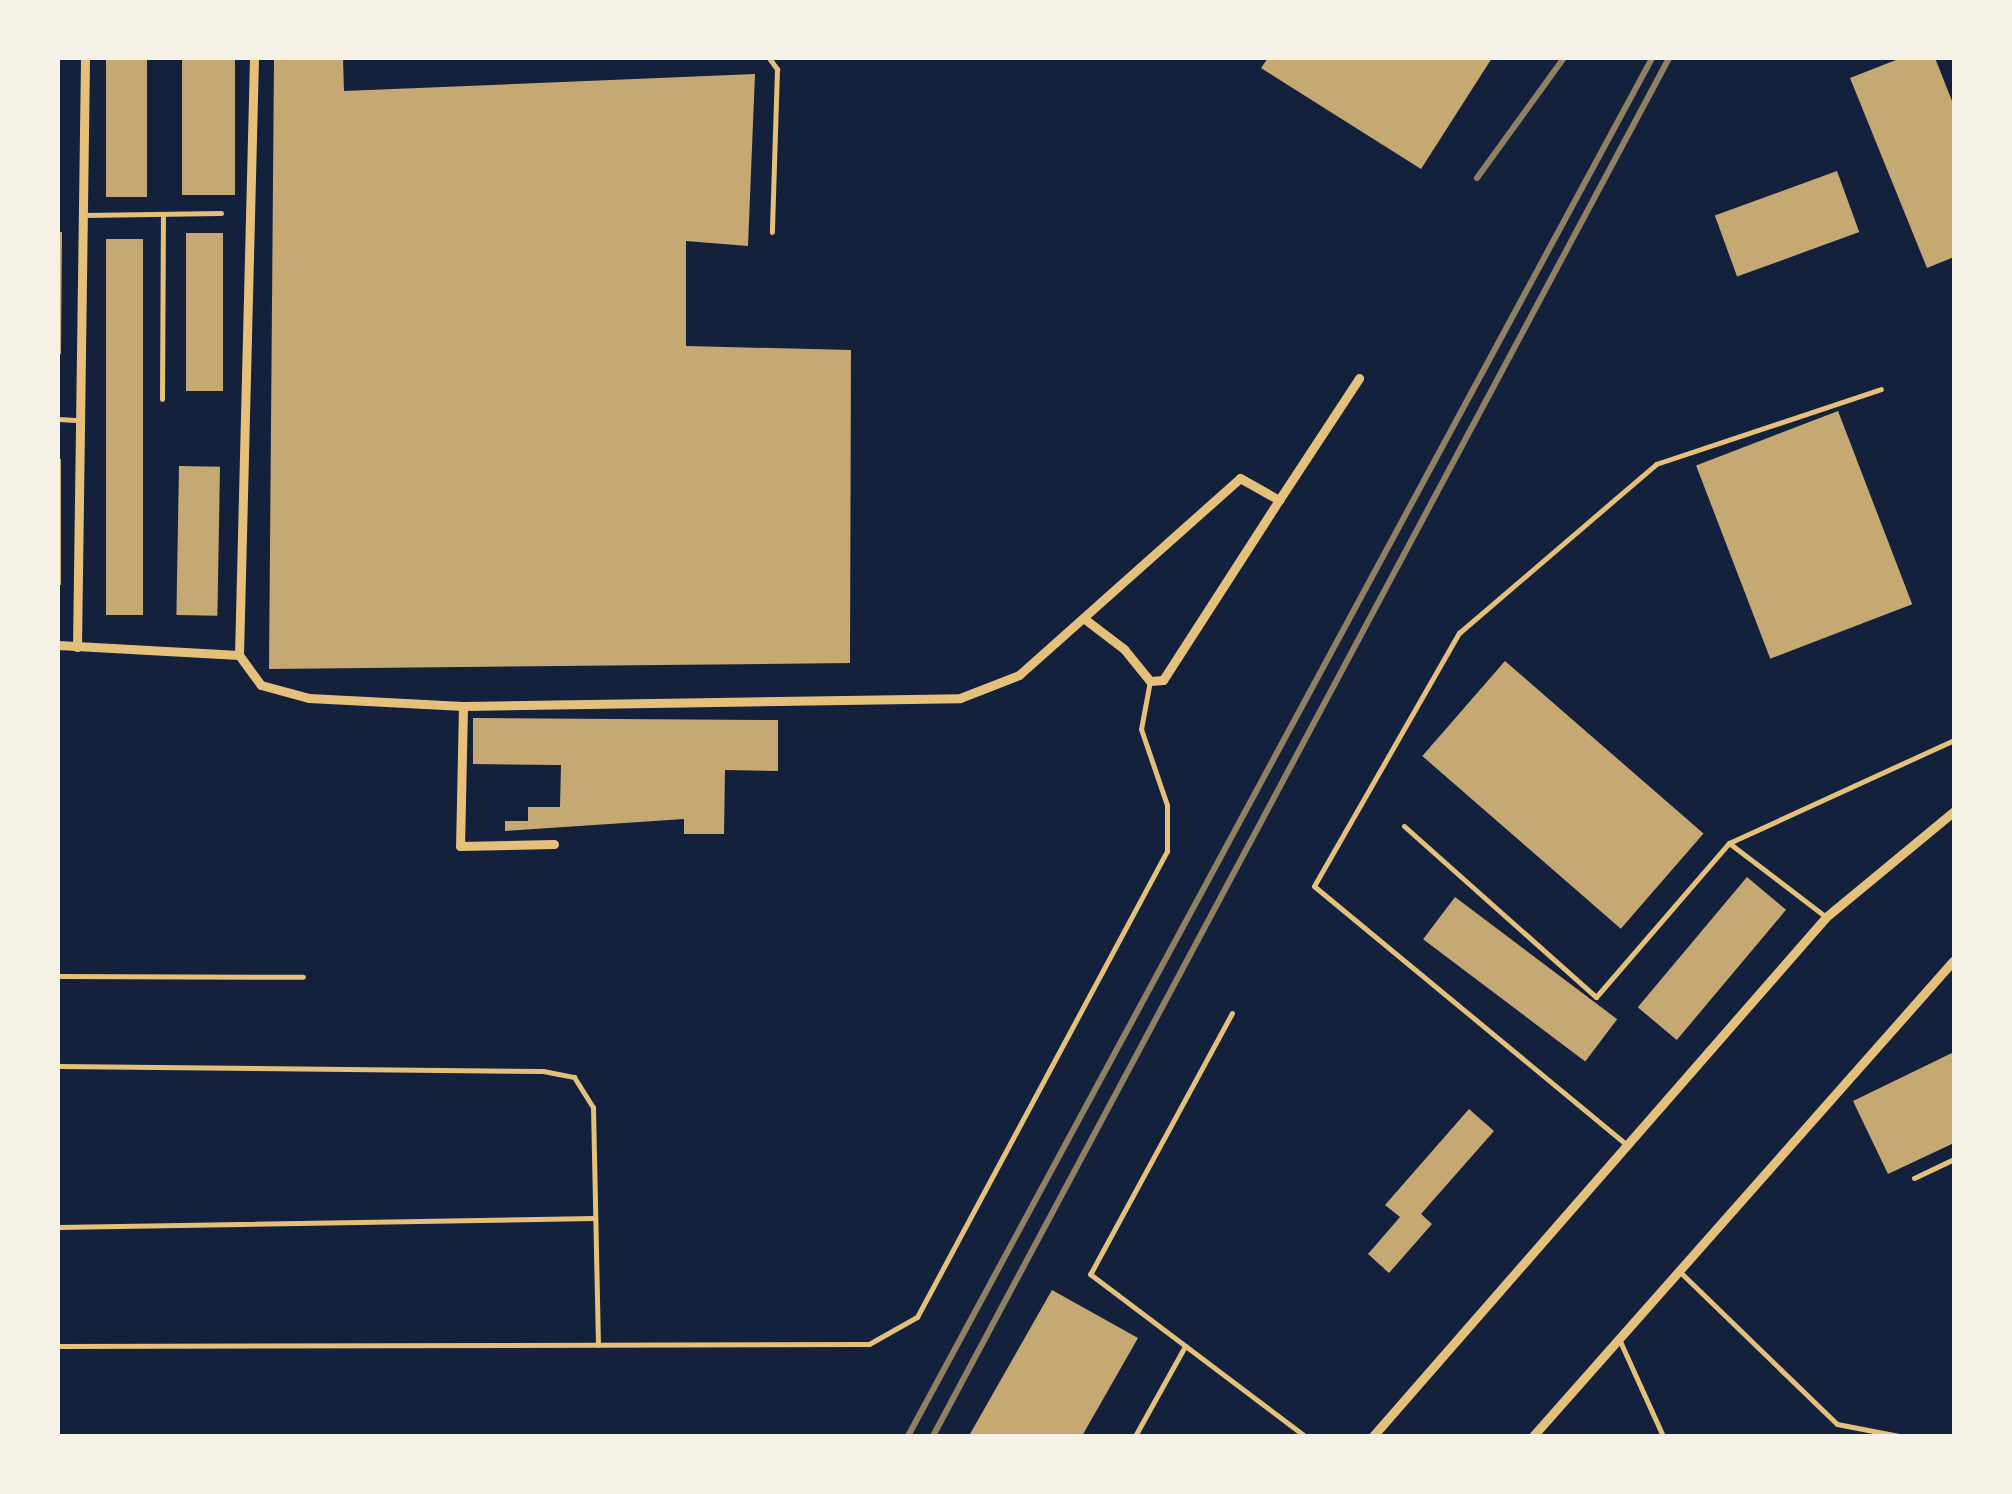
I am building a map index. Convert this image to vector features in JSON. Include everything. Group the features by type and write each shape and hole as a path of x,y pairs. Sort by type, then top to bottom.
{"street":[{"path":"77,647 85,58"},
{"path":"254,58 239,655 261,685 309,698 462,706 960,698 1019,675 1058,634 1086,620 1240,478 1279,500"},
{"path":"1086,620 1124,649 1150,681 1173,672 1359,378"},
{"path":"58,645 239,655"},
{"path":"462,706 460,846 554,844"},
{"path":"1372,1436 1629,1147 1826,917 1954,811"},
{"path":"1534,1436 1618,1336 1954,960"}],"lane":[{"path":"769,58 776,69 772,232"},
{"path":"83,215 221,213"},
{"path":"162,214 162,399"},
{"path":"1629,1147 1314,886 1458,633 1656,464 1881,389"},
{"path":"58,420 80,420"},
{"path":"58,1346 869,1344 917,1316 1167,851 1167,806 1142,729 1150,681"},
{"path":"1404,826 1596,997 1728,843 1954,740"},
{"path":"1728,843 1826,917"},
{"path":"58,976 303,977"},
{"path":"1232,1013 1090,1274 1304,1436"},
{"path":"58,1066 563,1072 586,1088 593,1107 598,1345"},
{"path":"1914,1178 1954,1158"},
{"path":"58,1227 595,1218"},
{"path":"1678,1270 1837,1424 1900,1436"},
{"path":"1618,1336 1663,1436"},
{"path":"1135,1436 1185,1346"}],"building":[{"path":"106,58 147,58 147,197 106,197"},
{"path":"182,58 235,58 235,195 182,195"},
{"path":"343,58 344,91 755,74 748,246 686,241 686,346 851,350 850,663 269,669 274,59"},
{"path":"1268,58 1492,58 1421,169 1261,68"},
{"path":"1901,58 1935,58 1954,106 1954,257 1927,268 1850,78"},
{"path":"1837,171 1859,232 1737,277 1715,215"},
{"path":"58,232 62,232 61,354 58,354"},
{"path":"186,233 223,233 223,391 186,391"},
{"path":"106,239 143,239 143,615 106,615"},
{"path":"1838,411 1912,604 1770,659 1696,465"},
{"path":"58,459 61,459 58,585"},
{"path":"179,466 220,467 217,616 176,615"},
{"path":"1505,661 1703,834 1621,929 1422,756"},
{"path":"473,718 778,720 778,771 725,770 724,834 684,834 684,819 505,831 505,821 528,821 528,807 560,807 561,765 473,764"},
{"path":"1747,877 1786,910 1677,1040 1638,1007"},
{"path":"1455,897 1617,1019 1585,1061 1423,939"},
{"path":"1954,1052 1954,1143 1888,1174 1853,1101"},
{"path":"1469,1109 1494,1131 1421,1214 1432,1224 1389,1273 1368,1254 1400,1217 1385,1205"},
{"path":"1052,1290 1138,1338 1082,1436 970,1434"}],"railway":[{"path":"1477,178 1564,58"},
{"path":"908,1436 1652,58"},
{"path":"933,1436 1669,58"}]}
